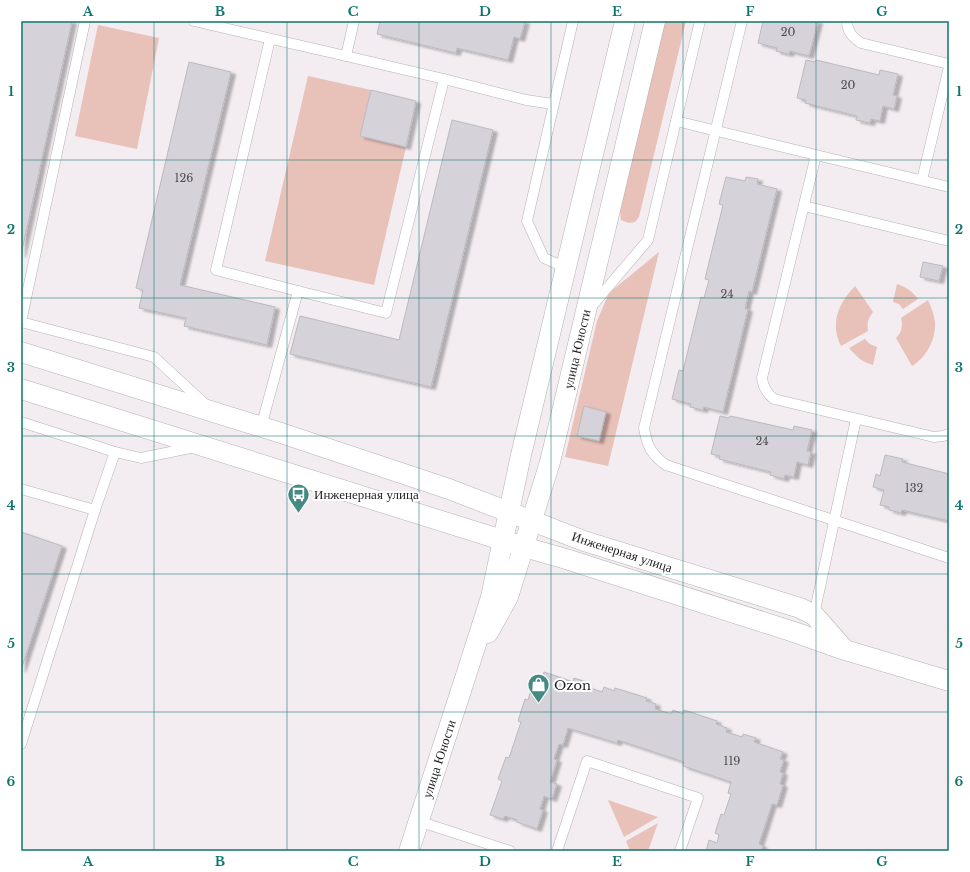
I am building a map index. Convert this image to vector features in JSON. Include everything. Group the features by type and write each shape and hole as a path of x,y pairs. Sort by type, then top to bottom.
{"street":[{"name":"улица Юности","path":"408,851 491,597 521,455 625,21"},
{"name":"улица Юности","path":"469,666 506,601 550,462 655,21"},
{"name":"Инженерная улица","path":"21,352 261,427 449,489 584,540 800,608 814,615 846,650"},
{"name":"Инженерная улица","path":"21,389 566,559 949,682"}],"lane":[{"path":"85,21 21,322 154,357 216,413"},
{"path":"194,21 444,79 526,100 553,104"},
{"path":"346,56 354,21"},
{"path":"566,268 544,258 527,221 573,21"},
{"path":"585,315 648,240 700,21"},
{"path":"742,21 644,428 646,439 650,449 657,458 666,465 949,558"},
{"path":"847,21 850,34 861,42 949,64"},
{"path":"270,39 216,270 298,292 386,313 444,79"},
{"path":"922,180 949,67"},
{"path":"676,121 949,187"},
{"path":"816,155 762,378 762,384 774,399 934,438 949,434"},
{"path":"804,206 949,241"},
{"path":"261,427 298,292"},
{"path":"814,615 856,419"},
{"path":"21,422 115,452 141,458 202,446"},
{"path":"21,744 95,510 115,452"},
{"path":"21,489 95,510"},
{"path":"557,851 587,761 698,798 680,851"},
{"path":"418,821 510,851"}],"shaded area":[{"path":"665,21 686,21 639,217 635,222 629,223 621,220 620,210"},
{"path":"98,25 159,38 137,149 75,136"},
{"path":"308,76 371,90 360,136 406,147 374,285 265,261"},
{"path":"659,252 608,466 565,457 597,321 609,293"},
{"path":"897,284 909,290 918,299 903,309 899,304 893,302"},
{"path":"855,286 873,312 868,321 868,331 841,346 836,329 836,322 840,307"},
{"path":"928,300 935,319 934,335 930,347 926,353 912,366 896,338 902,329 901,318"},
{"path":"865,339 870,344 877,347 873,365 854,354 849,348"},
{"path":"608,800 658,817 624,837"},
{"path":"658,823 648,851 630,851 626,841"}],"building":[{"path":"21,21 72,21 21,255"},
{"path":"380,21 525,21 520,39 514,37 508,60 457,48 456,53 377,34"},
{"path":"763,21 818,21 809,56 790,51 789,54 776,51 777,48 758,43"},
{"path":"806,60 815,62 816,60 879,75 880,70 898,74 893,95 897,96 894,109 883,106 880,121 871,119 870,123 856,120 857,116 805,103 806,100 797,98"},
{"path":"189,62 231,72 180,285 275,307 267,345 184,326 186,318 139,308 143,290 136,288"},
{"path":"371,90 416,101 406,147 360,136"},
{"path":"452,120 493,130 431,387 290,354 300,316 399,340"},
{"path":"726,177 745,181 746,177 758,179 757,184 777,189 752,292 749,291 745,309 748,309 723,412 704,407 703,410 690,407 691,404 672,399 679,370 683,371 701,297 704,298 709,280 705,279 723,205 719,204"},
{"path":"923,262 943,266 939,281 920,277"},
{"path":"584,406 606,412 599,441 577,436"},
{"path":"720,416 729,418 730,416 793,430 794,426 812,430 807,451 811,452 808,465 797,462 794,477 785,475 784,479 770,475 771,472 719,459 720,456 711,454"},
{"path":"885,455 903,459 902,462 949,474 949,521 902,510 901,513 889,510 889,507 880,505 884,490 873,487 876,474 880,476"},
{"path":"21,532 62,546 21,670"},
{"path":"544,672 573,682 574,678 586,682 584,686 602,692 604,687 614,691 615,688 647,698 646,701 656,704 655,709 671,714 673,710 683,714 684,710 717,721 716,724 727,728 726,732 742,737 743,734 756,738 754,742 783,752 780,759 784,760 780,772 783,773 780,784 783,785 777,805 772,804 759,844 763,846 761,851 706,851 709,840 717,843 719,835 715,833 721,814 724,815 731,794 728,793 731,782 683,766 684,762 618,740 617,743 568,728 563,745 559,744 554,759 557,760 550,782 557,784 552,799 544,796 540,809 543,810 537,829 505,816 503,819 490,815 502,781 498,779 506,757 509,758 521,722 518,721 525,699 528,700 531,690 534,691 538,680 542,681"}],"place":[{"name":"Инженерная улица","path":"299,514"},
{"name":"Ozon","path":"539,704"}]}
